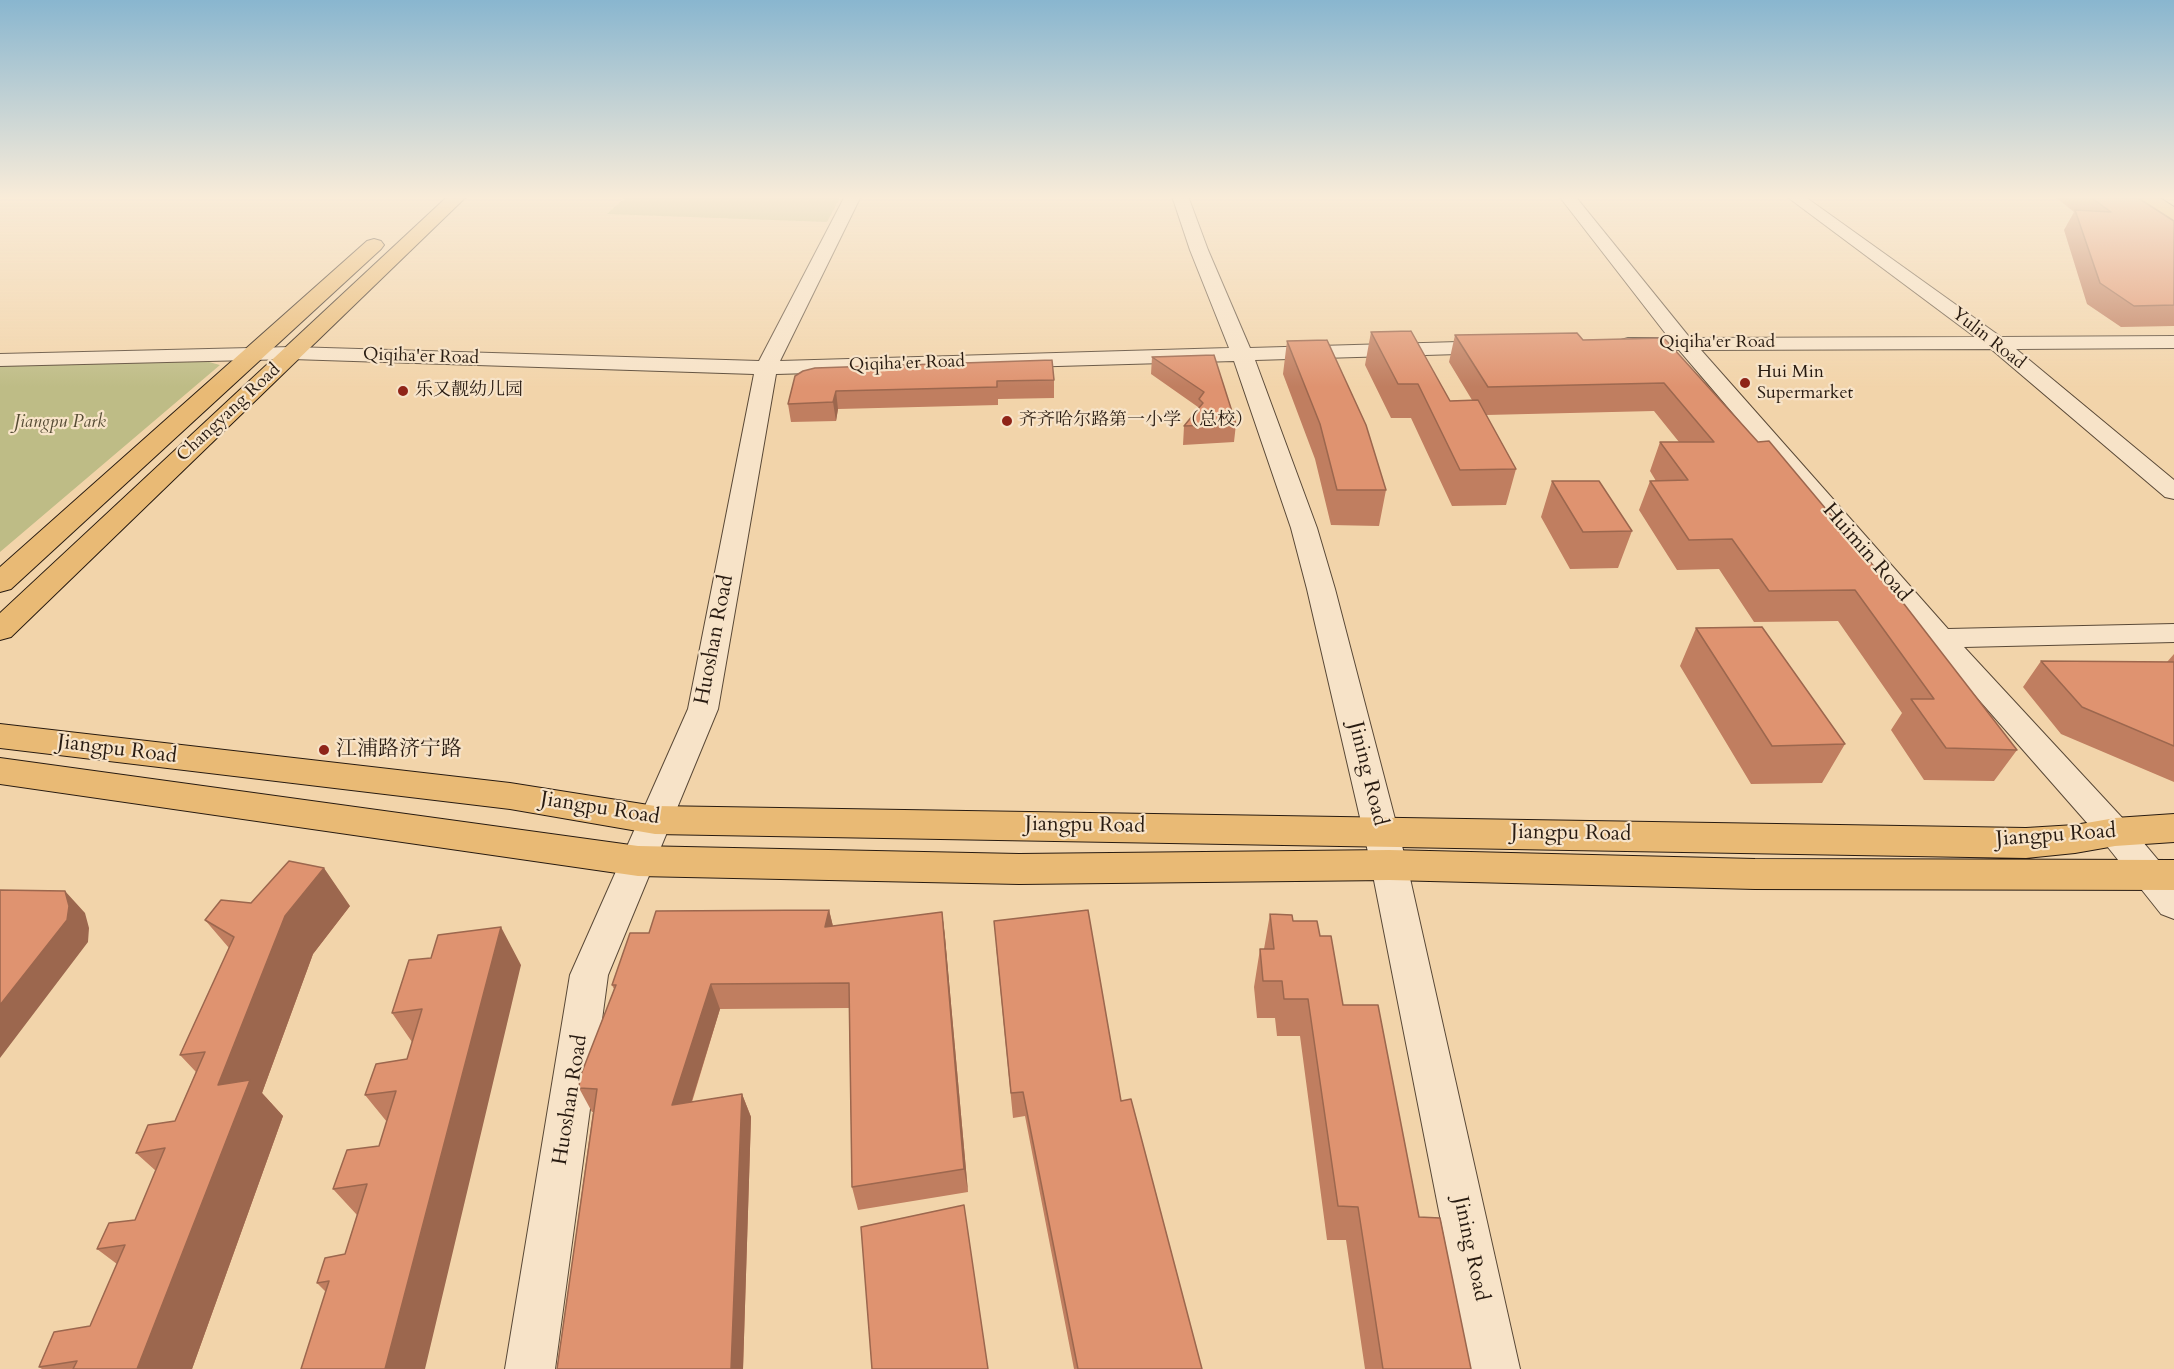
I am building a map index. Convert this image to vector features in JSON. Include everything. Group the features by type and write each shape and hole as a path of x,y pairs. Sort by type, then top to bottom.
{"main road":[{"name":"Changyang Road","path":"0,583 357,260"},
{"name":"Changyang Road","path":"0,630 390,260"},
{"name":"Jiangpu Road","path":"0,736 510,795 655,820 1385,848 1755,874 2162,874"},
{"name":"Jiangpu Road","path":"0,771 638,861 1019,869 1385,848 2026,843 2075,839 2115,832 2174,828"}],"street":[{"name":"Huoshan Road","path":"530,1369 589,975 703,709 766,368 820,260"},
{"name":"Jining Road","path":"1202,260 1243,355 1304,528 1385,848 1495,1369"},
{"name":"Huimin Road","path":"1618,260 1684,343 1940,638 2115,832 2162,874 2174,904"},
{"name":"Yulin Road","path":"1882,260 1995,342 2174,492"},
{"name":"Qiqiha'er Road","path":"1613,344 2174,342"},
{"name":"Qiqiha'er Road","path":"0,360 292,353 766,368 1518,346"},
{"path":"1940,638 2174,633"}],"green space":[{"name":"Jiangpu Park","path":"198,359 220,365 0,552 0,364"}],"building":[{"path":"2092,260 2174,260 2174,305 2134,306 2100,283"},
{"path":"1411,331 1450,401 1478,400 1516,469 1460,470 1418,384 1398,384 1371,332"},
{"path":"1577,333 1583,340 1664,338 1758,442 1769,441 1887,582 2017,750 1946,748 1911,699 1934,699 1855,590 1769,591 1732,539 1689,540 1650,481 1688,480 1660,442 1714,442 1664,383 1488,387 1455,335"},
{"path":"1327,340 1366,425 1386,490 1337,490 1320,424 1287,341"},
{"path":"1214,355 1236,424 1184,426 1203,403 1199,399 1204,392 1152,357"},
{"path":"1052,360 1054,380 997,381 997,387 836,391 833,402 788,404 795,376 815,368"},
{"path":"1552,481 1599,481 1632,531 1583,532"},
{"path":"1762,627 1845,744 1772,746 1696,628"},
{"path":"2041,661 2174,662 2174,746 2082,707"},
{"path":"289,861 324,868 285,916 218,1085 250,1080 137,1369 73,1369 77,1361 39,1367 54,1332 90,1326 125,1245 97,1249 109,1223 135,1220 165,1148 136,1153 148,1125 175,1121 205,1052 180,1055 234,937 205,920 221,900 251,903"},
{"path":"0,890 65,891 69,906 67,920 0,1005"},
{"path":"829,910 825,927 942,912 964,1169 852,1187 849,983 711,984 672,1105 742,1094 731,1369 557,1369 597,1089 579,1088 580,1077 616,985 612,985 630,933 649,933 656,911"},
{"path":"1088,910 1121,1101 1131,1099 1202,1369 1078,1369 1023,1092 1011,1093 994,921"},
{"path":"1270,914 1292,915 1293,921 1317,921 1320,936 1331,936 1343,1005 1378,1005 1419,1217 1440,1218 1471,1369 1383,1369 1358,1207 1338,1206 1308,999 1284,999 1282,981 1263,981 1260,949 1274,949"},
{"path":"501,927 385,1369 301,1369 329,1281 317,1283 325,1258 345,1254 367,1184 333,1189 347,1150 379,1146 396,1091 365,1095 376,1064 407,1059 422,1009 392,1013 409,960 431,958 438,935"},
{"path":"964,1205 988,1369 872,1369 861,1227"}],"place":[{"name":"Hui Min Supermarket","path":"1745,383"},
{"name":"乐又靓幼儿园","path":"403,391"},
{"name":"齐齐哈尔路第一小学（总校）","path":"1007,421"},
{"name":"江浦路济宁路","path":"324,750"}]}
